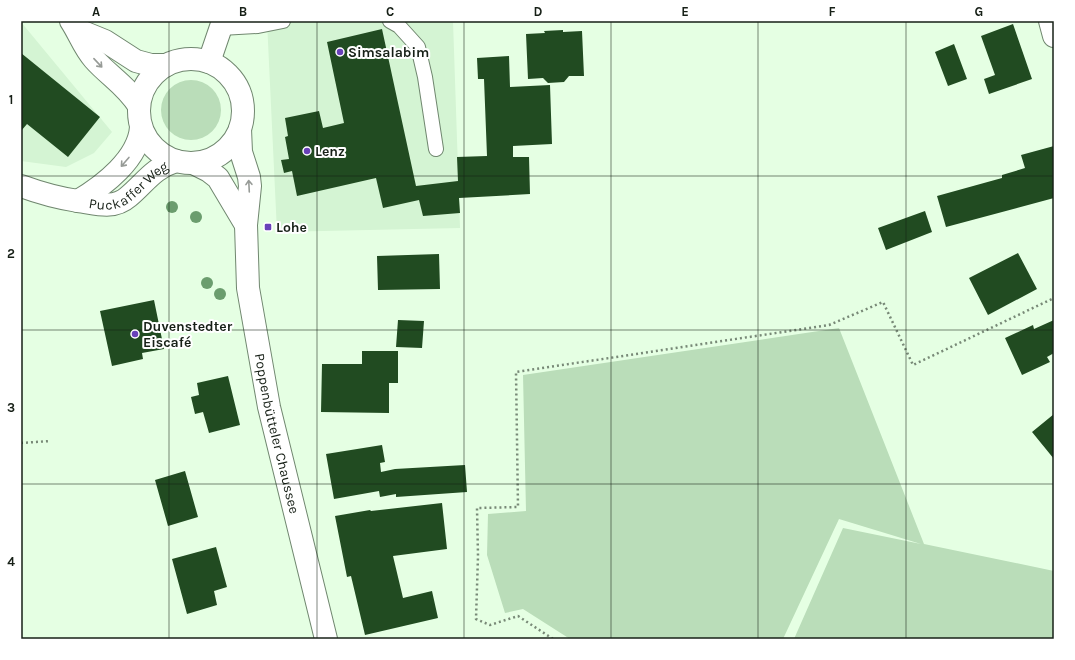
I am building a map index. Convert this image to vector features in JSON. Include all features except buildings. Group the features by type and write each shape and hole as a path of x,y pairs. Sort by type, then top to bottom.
{"main road":[{"path":"1050,21 1054,36"},
{"path":"209,62 222,24"},
{"path":"74,26 105,41 136,61 150,65 166,65"},
{"path":"74,26 92,57 128,90 139,106"},
{"path":"187,58 201,59 209,62 225,70 239,89 244,112 240,129 232,144 223,152 209,160 185,162 157,151 148,141 141,127 139,106 140,98 145,85 151,77 166,65 178,60 187,58"},
{"name":"Puckaffer Weg","path":"78,201 104,184 124,164 138,143 141,127"},
{"name":"Poppenbütteler Chaussee","path":"240,129 241,152 249,177 250,186 246,225 248,288 269,407 326,639"},
{"name":"Poppenbütteler Chaussee","path":"185,162 209,171 218,178 246,225"},
{"name":"Puckaffer Weg","path":"21,186 54,197 102,205 118,203 126,199 155,171 165,165 185,162"}],"lane":[{"path":"222,24 258,26 283,21"},
{"path":"390,21 399,26 418,47 436,149"}],"path":[{"path":"553,639 518,616 490,625 476,619 478,556 477,508 518,507 516,372 829,325 883,302 913,365 1054,298"},
{"path":"21,443 50,441"}],"shaded area":[{"path":"267,21 453,21 460,228 277,232"},
{"path":"21,22 112,132 94,153 66,167 21,161"},
{"path":"191,80 208,85 216,93 221,110 216,127 208,135 191,140 174,135 166,127 161,110 166,93 174,85"},
{"path":"839,328 924,544 1054,571 1054,639 794,639 843,528 921,544 839,519 783,639 570,639 523,609 505,613 487,555 488,514 526,511 523,375"}],"place":[{"name":"Simsalabim","path":"340,52"},
{"name":"Lenz","path":"307,151"},
{"name":"Lohe","path":"268,227"},
{"name":"Duvenstedter Eiscafé","path":"135,334"}]}
